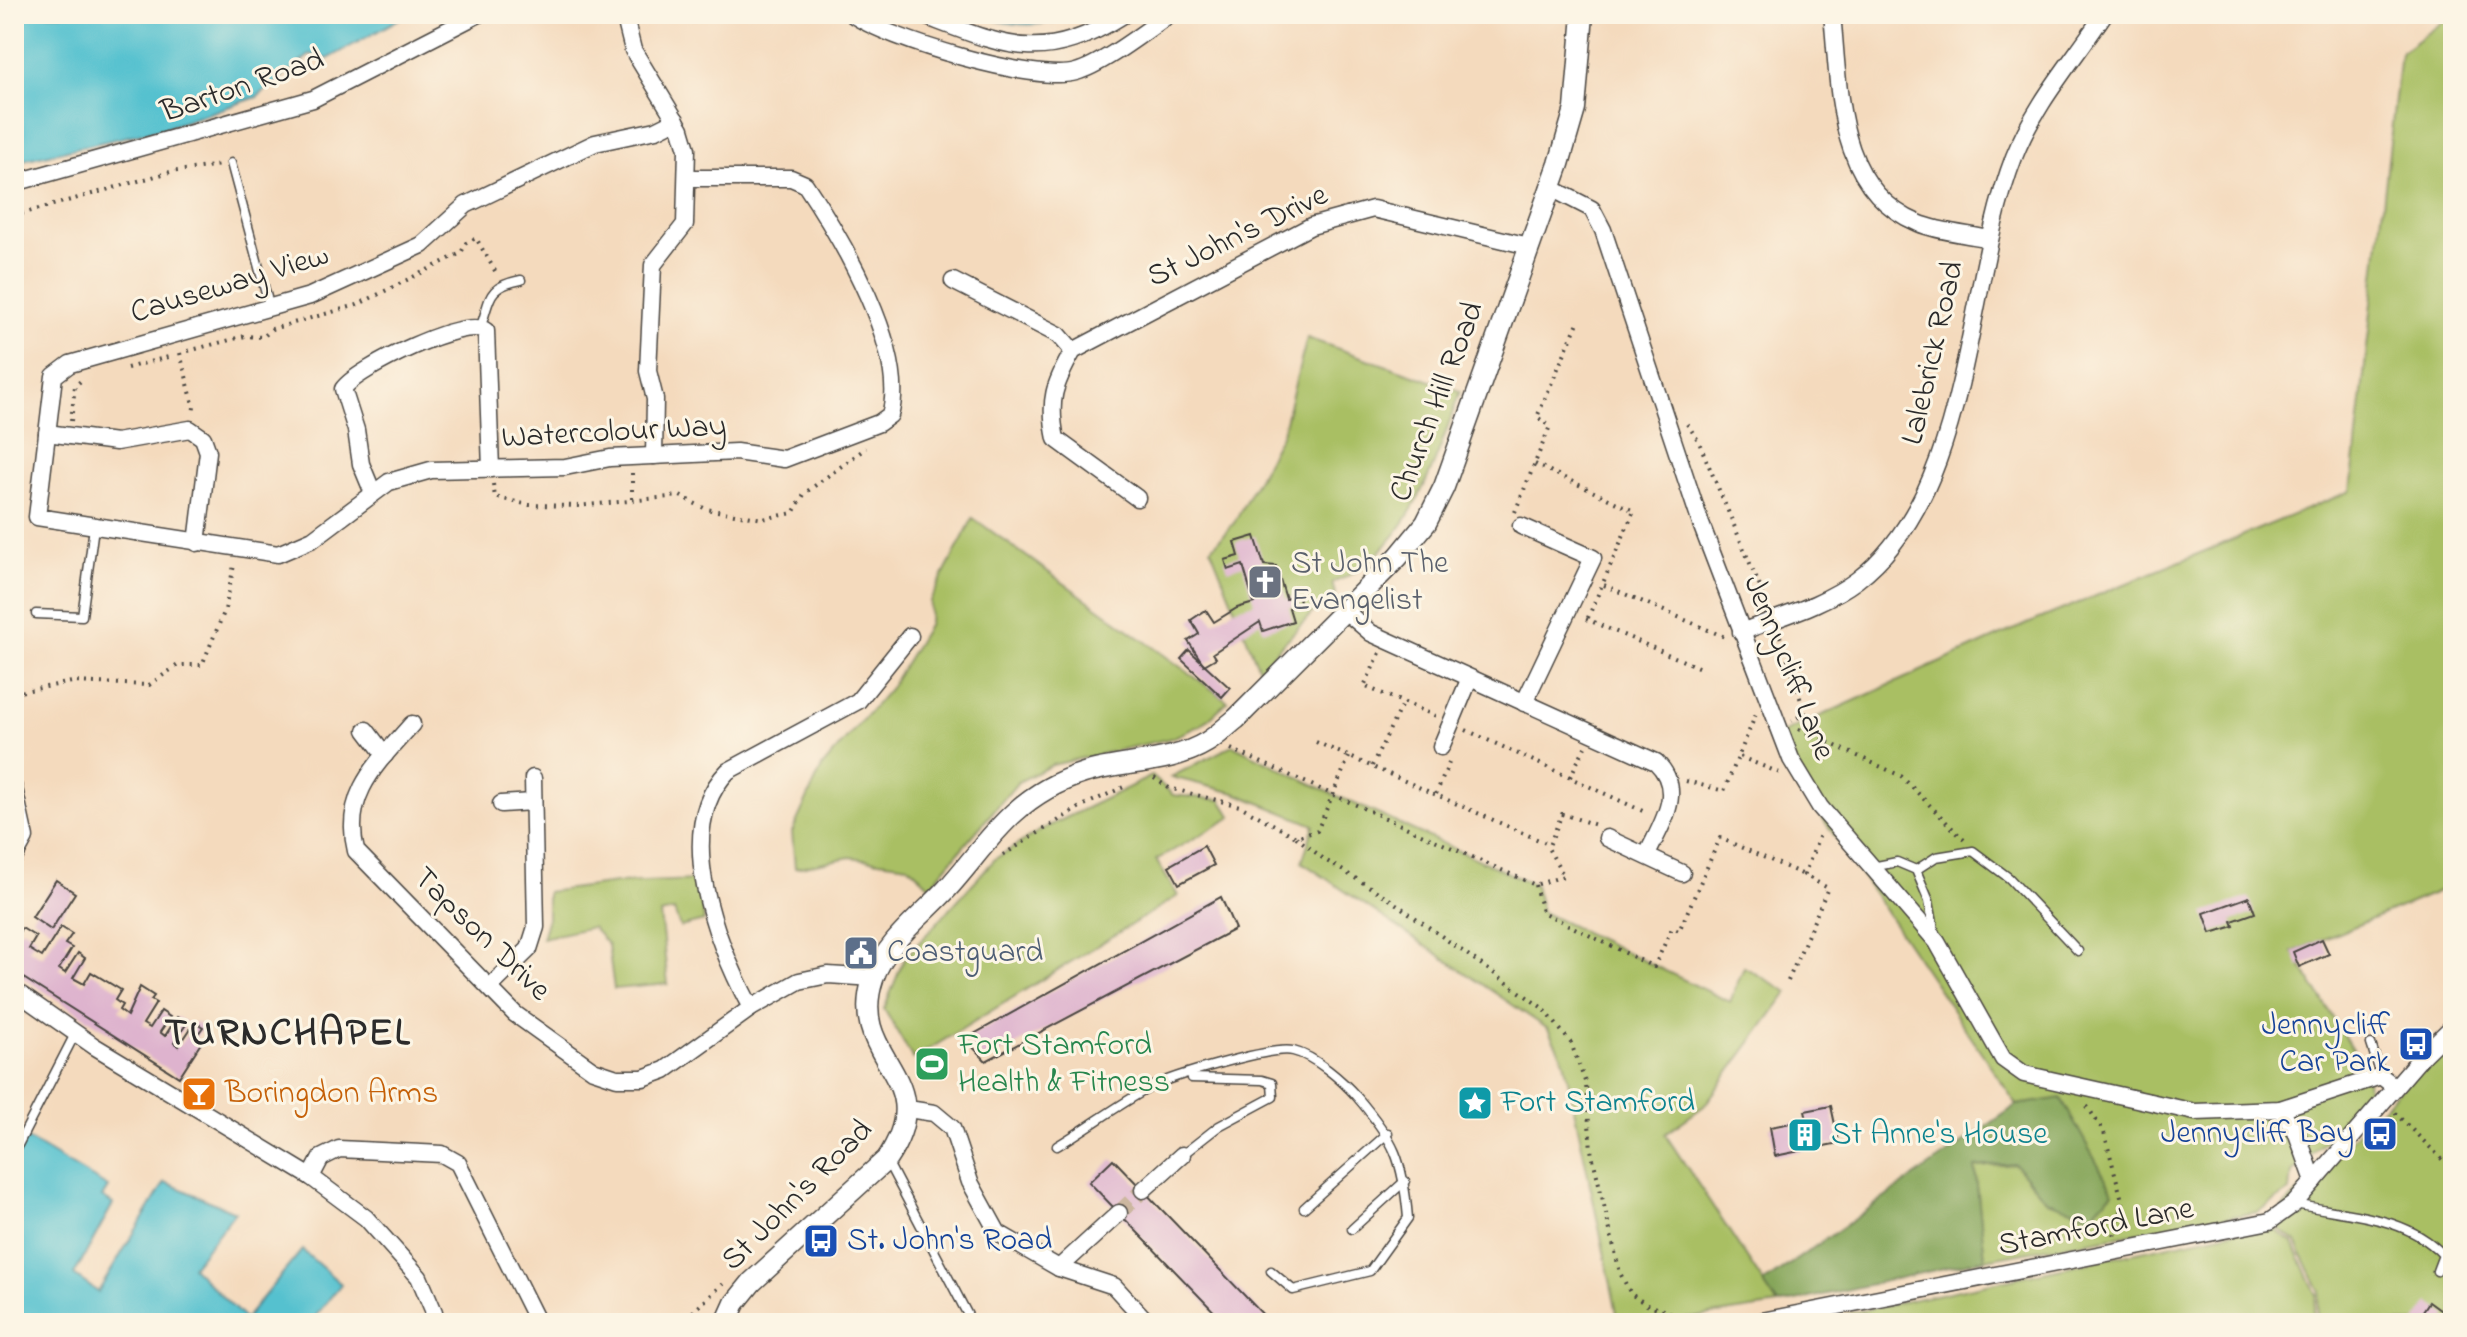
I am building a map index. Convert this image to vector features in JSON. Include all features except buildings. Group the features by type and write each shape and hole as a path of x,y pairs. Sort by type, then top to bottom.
{"street":[{"name":"Barton Road","path":"14,183 313,99 479,14"},
{"path":"624,14 633,50 676,120 687,149 685,224 653,265 648,371 655,399 654,456"},
{"path":"852,14 866,24 946,52 1043,76 1076,72 1170,14"},
{"path":"919,14 982,37 1045,48 1078,41 1125,14"},
{"name":"Church Hill Road","path":"908,1109 896,1078 874,1043 869,1002 874,978 903,934 1015,811 1046,789 1084,773 1176,755 1210,739 1236,719 1417,534 1444,487 1575,109 1583,14"},
{"path":"1832,14 1845,128 1854,161 1872,190 1894,211 1920,224 1990,239"},
{"name":"Lalebrick Road","path":"1744,639 1774,619 1821,601 1856,582 1886,555 1910,524 1931,484 1973,326 1990,239 2014,157 2039,104 2104,14"},
{"name":"Causeway View","path":"37,517 54,376 70,364 269,305 310,296 422,245 466,205 595,143 656,130 676,120"},
{"path":"688,178 791,178 805,184 886,336 894,400 890,415 879,423"},
{"name":"Jennycliff Lane","path":"1549,187 1592,209 1603,230 1701,524 1765,689 1785,723 1791,759 1820,807 1937,942 2003,1059 2024,1074 2195,1112 2280,1109 2388,1081"},
{"name":"St John's Drive","path":"1073,351 1311,226 1343,215 1373,209 1529,246"},
{"path":"953,281 1059,335 1073,351 1057,380 1050,410 1056,439 1137,498"},
{"path":"373,493 361,464 356,430 343,389 367,370 412,348 451,331 481,326 486,331 489,345 491,469"},
{"name":"Watercolour Way","path":"37,517 278,554 313,539 389,482 431,470 565,467 632,457 736,452 784,459 879,423"},
{"path":"47,433 116,442 190,429 203,438 208,452 197,543"},
{"path":"1521,526 1593,558 1524,703"},
{"path":"1344,610 1371,633 1469,680 1656,762 1668,776 1672,790 1647,855"},
{"path":"751,1008 726,961 709,905 701,847 704,809 714,785 728,771 858,701 910,636"},
{"path":"1441,747 1469,680"},
{"name":"Tapson Drive","path":"412,724 372,772 351,814 356,851 515,1014 593,1070 617,1078 643,1078 665,1070 751,1008 799,981 828,975 874,978"},
{"path":"366,730 385,755"},
{"path":"490,987 529,949 536,927 533,778"},
{"path":"14,788 25,838 14,858"},
{"path":"501,804 533,802"},
{"path":"1607,838 1682,873"},
{"path":"14,990 76,1033 311,1177 366,1218 419,1277 434,1312 430,1323"},
{"name":"Stamford Lane","path":"1752,1323 2270,1221 2294,1204 2383,1101 2388,1081 2453,1026"},
{"path":"908,1109 934,1113 952,1128 970,1182 998,1233 1059,1268 1114,1286 1148,1323"},
{"name":"St John's Road","path":"726,1323 742,1293 887,1159 900,1140 908,1109"},
{"path":"2280,1109 2297,1134 2314,1181"},
{"path":"311,1177 321,1158 339,1149 442,1154 458,1163 538,1323"},
{"path":"1143,1190 1182,1155"},
{"path":"1059,1268 1119,1213"}],"lane":[{"path":"231,163 269,305"},
{"path":"481,326 491,293 506,283 521,280"},
{"path":"36,614 82,616 94,527"},
{"path":"1916,870 1936,857 1973,851 2009,878 2078,951"},
{"path":"1871,867 1897,862 1916,870 1929,901 1937,942"},
{"path":"18,1145 76,1033"},
{"path":"2371,1044 2388,1081"},
{"path":"1057,1146 1153,1086 1254,1054 1292,1050 1309,1058 1352,1091 1388,1133 1405,1181 1408,1218 1370,1271 1293,1290 1271,1271"},
{"path":"1182,1078 1262,1080 1272,1083 1275,1092 1273,1097 1219,1126 1182,1155"},
{"path":"1304,1208 1388,1133"},
{"path":"887,1159 972,1323"},
{"path":"1352,1229 1405,1181"},
{"path":"2294,1204 2369,1217 2429,1240 2443,1255 2437,1271"}],"path":[{"path":"14,216 170,172 201,171 231,163"},
{"path":"1521,526 1510,522 1550,426 1537,417 1579,320"},
{"path":"180,353 194,407 190,429"},
{"path":"1681,413 1698,440 1774,619 1805,713 1785,723"},
{"path":"491,469 495,497 518,502 577,506 680,496 706,509 763,519 793,513 805,493 874,443 879,423"},
{"path":"632,457 632,502"},
{"path":"1535,464 1634,511 1587,620"},
{"path":"14,693 72,682 149,685 178,665 202,665 225,610 237,550"},
{"path":"1604,585 1744,639"},
{"path":"1569,612 1700,668"},
{"path":"1386,640 1364,686 1663,820"},
{"path":"1668,776 1724,791 1765,689"},
{"path":"1372,766 1403,702"},
{"path":"1785,723 1901,776 1953,825 1973,851"},
{"path":"1570,777 1593,734"},
{"path":"1210,739 1535,885 1564,876 1549,845 1316,742"},
{"path":"1176,755 1152,776 1161,784 1240,806 1296,837 1544,1009 1571,1043 1586,1084 1591,1150 1620,1273 1631,1294 1647,1305 1675,1314 1677,1323"},
{"path":"1296,837 1317,831 1349,757"},
{"path":"1740,757 1792,778"},
{"path":"972,859 995,859 1080,807 1140,781"},
{"path":"1549,845 1562,814 1600,826 1607,838"},
{"path":"1804,875 1823,828"},
{"path":"1535,885 1542,912 1654,967 1672,928 1679,931 1720,838 1828,888 1788,981"},
{"path":"2073,1086 2104,1132 2123,1204 2109,1254"},
{"path":"2383,1101 2453,1170"},
{"path":"681,1323 725,1282 742,1293"}],"green space":[{"path":"2453,14 2453,885 2293,952 2367,1074 2368,1101 2292,1172 2290,1191 2258,1212 1985,1259 1975,1167 2015,1164 2047,1201 2061,1099 2017,1105 1769,739 2008,632 2351,491 2400,53"},
{"path":"1307,338 1460,391 1429,475 1400,528 1381,551 1358,570 1332,583 1336,596 1317,608 1259,669 1211,549 1234,523 1282,433"},
{"path":"973,518 1228,701 1203,724 1172,738 1052,765 1018,782 930,886 908,865 850,857 795,868 792,832 822,767 890,688 929,624 930,601"},
{"path":"1233,745 1335,795 1535,885 1542,912 1730,1002 1744,967 1788,992 1704,1106 1665,1134 1778,1305 1658,1323 1619,1323 1564,1060 1548,1029 1302,862 1314,825 1235,793 1171,777"},
{"path":"1152,776 1173,795 1221,800 1232,817 1156,860 1178,896 913,1059 884,1009 904,959 995,859 1041,830"},
{"path":"698,880 704,921 680,927 674,911 660,914 668,984 614,989 608,945 592,927 542,938 547,921 547,892 616,883"},
{"path":"2453,1036 2453,1323 2315,1323 2320,1292 2296,1242 2270,1221"},
{"path":"2061,1098 2113,1192 2091,1215 2047,1201 2015,1164 1975,1167 1985,1259 1778,1305 1763,1283 2017,1105"},
{"path":"2268,1224 2293,1243 2317,1295 2311,1323 1804,1323"}],"water":[{"path":"14,14 408,14 328,59 311,54 257,97 165,128 14,162"},
{"path":"975,14 1082,14 1055,22 1016,24"},
{"path":"24,1137 108,1187 102,1197 113,1204 74,1275 98,1292 165,1182 235,1212 192,1267 245,1319 302,1250 341,1284 310,1323 14,1323 14,1145"}],"tunnel":[{"path":"1119,1213 1143,1190"}],"place":[{"name":"St John The Evangelist","path":"1265,582"},
{"name":"Coastguard","path":"861,953"},
{"name":"Jennycliff Car Park","path":"2416,1044"},
{"name":"Fort Stamford Health & Fitness","path":"932,1064"},
{"name":"Boringdon Arms","path":"199,1094"},
{"name":"Fort Stamford","path":"1475,1103"},
{"name":"Jennycliff Bay","path":"2380,1134"},
{"name":"St Anne's House","path":"1805,1135"},
{"name":"St. John's Road","path":"821,1241"}],"district":[{"name":"TURNCHAPEL","path":"288,1034"}]}
